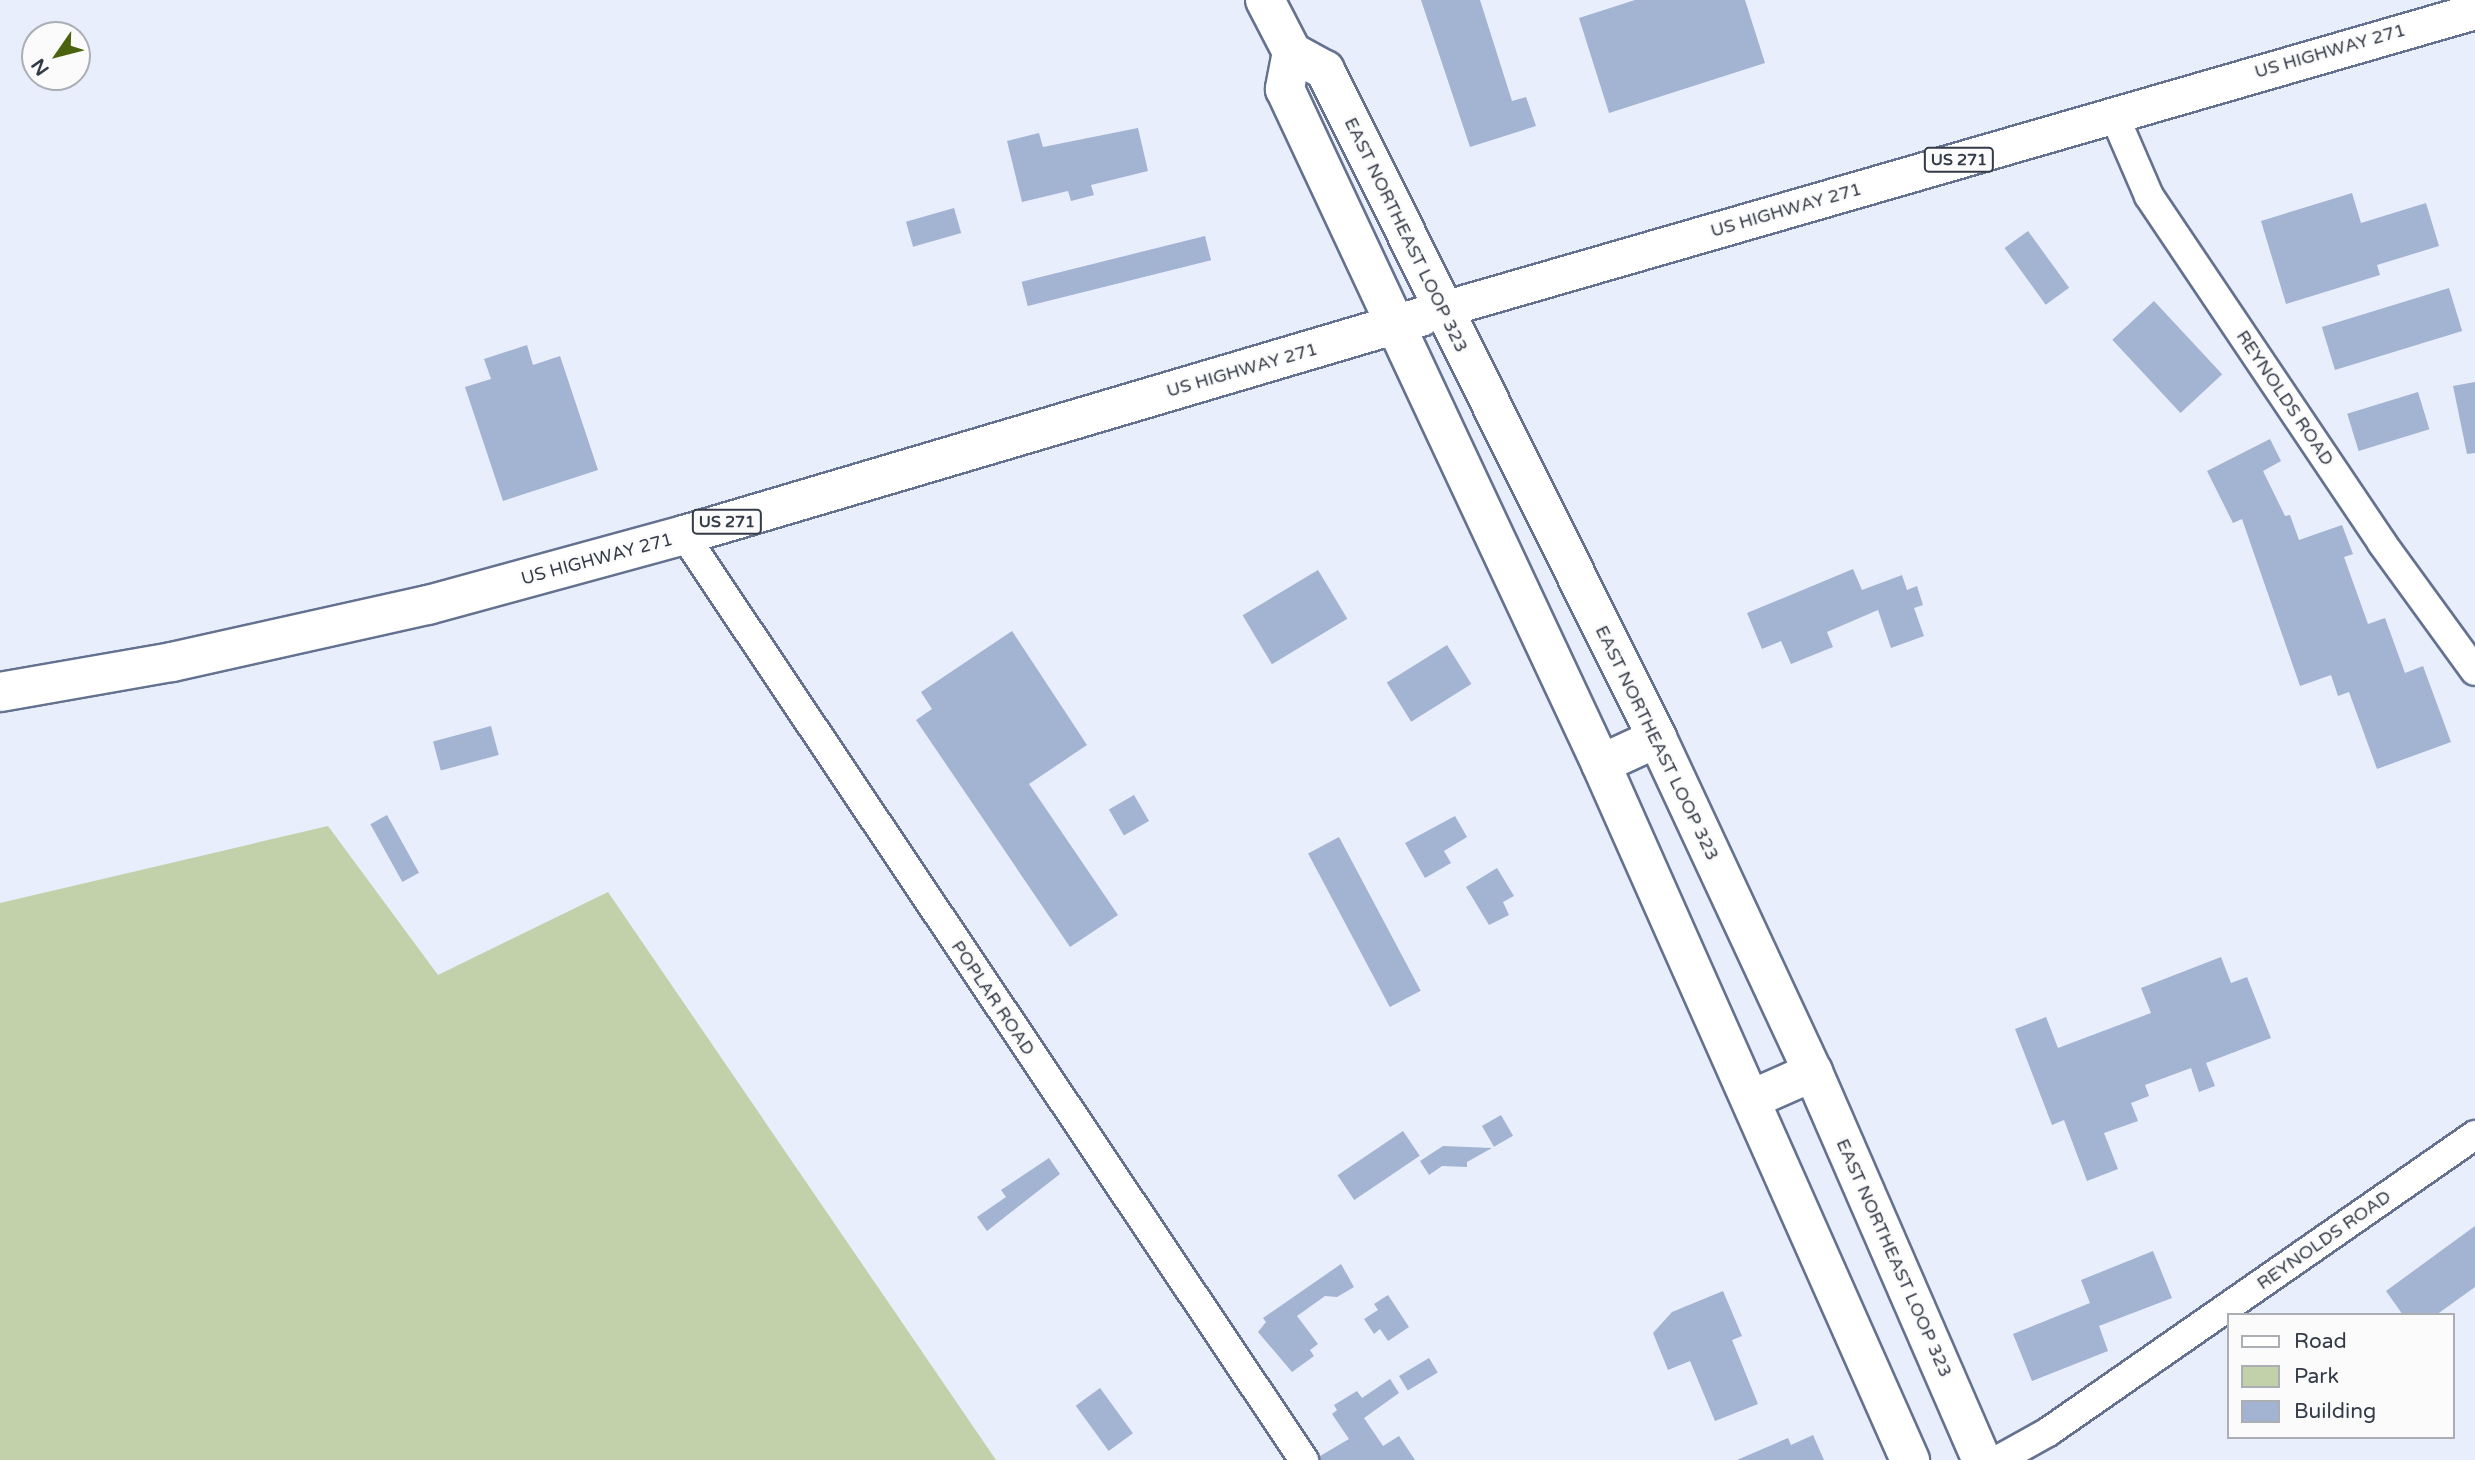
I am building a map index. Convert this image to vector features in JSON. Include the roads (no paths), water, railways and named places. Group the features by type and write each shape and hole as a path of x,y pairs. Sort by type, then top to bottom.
{"highway":[{"path":"1265,0 1292,52 1285,89 1398,324 1601,764 1910,1460"},
{"name":"EAST NORTHEAST LOOP 323","path":"1292,52 1325,70 1657,738 1813,1072 1983,1460"},
{"name":"US HIGHWAY 271","path":"0,692 295,636 684,535 1443,309"},
{"path":"1601,764 1657,738"},
{"path":"1752,1099 1813,1072"}],"main road":[{"name":"US HIGHWAY 271","path":"1443,309 2475,11"}],"street":[{"name":"REYNOLDS ROAD","path":"2114,115 2149,196 2382,543 2475,671"},
{"name":"POPLAR ROAD","path":"684,535 1304,1460"},
{"name":"REYNOLDS ROAD","path":"1998,1460 2048,1432 2475,1135"}]}
